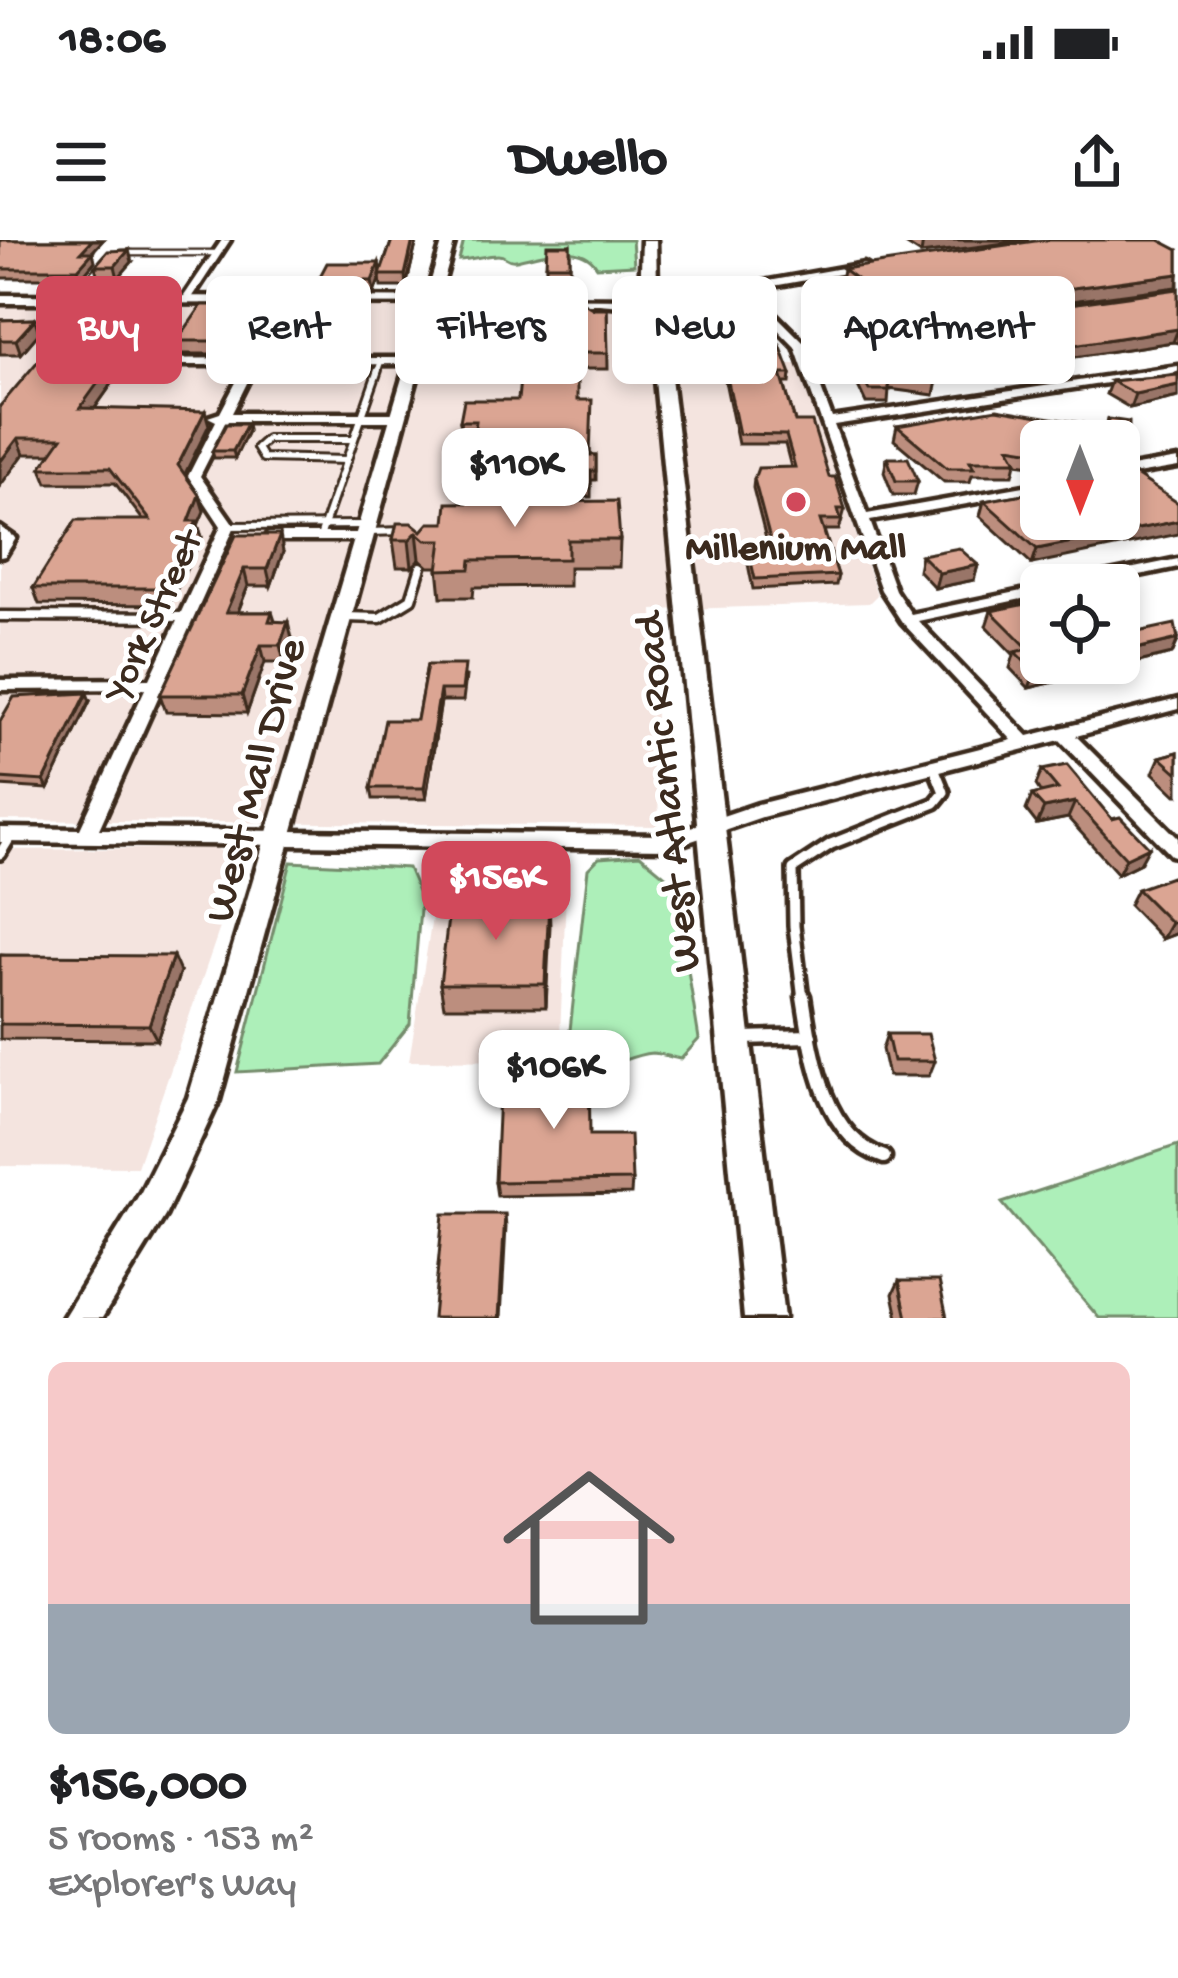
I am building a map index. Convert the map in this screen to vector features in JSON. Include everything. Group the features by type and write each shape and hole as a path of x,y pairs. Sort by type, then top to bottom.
{"main road":[{"path":"649,240 652,276"},
{"path":"652,272 662,276"},
{"path":"0,299 36,299"},
{"path":"184,306 206,306"},
{"name":"West Atlantic Road","path":"664,384 764,1318"}],"street":[{"path":"184,306 226,240"},
{"name":"West Mall Drive","path":"439,276 448,240"},
{"path":"777,282 879,265"},
{"path":"777,325 800,346 888,590 907,619 1022,742"},
{"path":"371,361 395,361"},
{"path":"829,422 1178,369"},
{"name":"York Street","path":"86,836 225,532 194,476 239,384"},
{"name":"West Mall Drive","path":"81,1318 153,1204 203,1100 406,384"},
{"path":"202,417 397,417"},
{"path":"1140,469 1178,463"},
{"path":"861,519 1020,491"},
{"path":"0,531 9,540 0,553"},
{"path":"1140,570 1178,562"},
{"path":"907,619 1020,595"},
{"path":"0,685 153,684"},
{"path":"5,836 668,842 758,811 1178,704"},
{"path":"1064,733 1178,850"}],"lane":[{"path":"92,276 108,256 218,253"},
{"path":"320,537 381,361"},
{"path":"347,460 263,458 257,448 267,439 353,439"},
{"path":"225,532 323,526 424,531"},
{"path":"225,532 320,537 362,531"},
{"path":"339,617 380,618 411,599 421,567"},
{"path":"0,616 185,617"},
{"path":"884,1157 869,1153 844,1132 827,1098 809,1036 793,868 836,838 923,812 939,801 944,792 933,765"},
{"path":"0,854 5,836"},
{"path":"735,1038 809,1036"}],"shaded area":[{"path":"371,305 395,305 395,384 588,384 588,305 612,305 612,384 777,384 777,364 797,364 877,595 869,603 653,610 659,826 0,820 0,306 36,306 36,384 182,384 182,306 206,306 206,384 371,384"},
{"path":"215,848 242,864 137,1167 0,1166 0,850"},
{"path":"440,868 567,869 559,1060 409,1061"}],"green space":[{"path":"464,240 632,240 634,265 597,267 571,252 513,260 498,255 459,260"},
{"path":"640,855 674,883 699,1039 681,1059 652,1053 603,1066 581,1063 567,1057 588,869 599,858"},
{"path":"291,862 408,868 421,898 410,1024 378,1064 237,1072"},
{"path":"1178,1145 1178,1318 1099,1318 1002,1203"}],"building":[{"path":"0,240 92,240 81,252 93,252 78,269 0,269"},
{"path":"392,240 413,240 405,275 380,275"},
{"path":"1042,240 1159,240 1178,250 1178,274 1075,288 1075,276 852,276 843,269"},
{"path":"547,245 570,245 570,265 546,265"},
{"path":"129,250 115,266 95,266 108,251"},
{"path":"327,263 379,263 372,281 371,276 320,276"},
{"path":"1178,289 1178,329 1075,345 1075,303"},
{"path":"206,305 206,341 182,341 182,334"},
{"path":"588,306 607,309 608,353 588,353"},
{"path":"35,319 16,340 0,340 0,320"},
{"path":"780,345 791,374 781,374 795,422 812,422 829,477 835,477 845,509 838,509 841,520 820,520 838,575 755,579 747,544 771,543 754,479 758,468 795,467 786,435 739,434 729,384 777,384"},
{"path":"36,363 36,384 97,384 80,408 205,411 178,465 199,495 189,521 197,521 163,588 33,588 76,520 150,520 110,468 41,468 62,438 18,438 0,462 0,406"},
{"path":"1178,375 1178,385 1135,394 1111,381"},
{"path":"520,384 577,384 577,400 592,400 590,455 596,455 596,471 591,471 591,488 551,488 552,460 508,460 506,488 466,488 468,473 461,473 464,453 471,453 476,421 460,421 464,400 518,400"},
{"path":"866,384 887,384 890,390 869,390"},
{"path":"997,409 1063,420 1020,420 1020,449 1009,447 1017,461 970,461 974,468 947,468 897,426"},
{"path":"226,424 247,424 233,451 212,451"},
{"path":"887,458 908,458 918,481 896,481"},
{"path":"1140,478 1178,503 1178,521 1140,529"},
{"path":"1020,495 1020,534 984,501"},
{"path":"617,501 620,540 568,540 568,559 471,560 470,569 438,570 442,540 426,540 417,532 409,540 393,540 397,523 412,523 422,531 429,523 445,523 447,503"},
{"path":"236,535 280,535 267,569 244,569 226,612 272,612 269,621 288,622 280,645 261,645 242,695 160,695"},
{"path":"1027,540 1082,540 1037,549"},
{"path":"959,548 978,565 939,573 921,555"},
{"path":"1020,605 1020,640 991,611"},
{"path":"1175,624 1178,639 1140,648 1140,632"},
{"path":"427,665 465,665 462,690 440,690 424,788 371,788 385,720 417,720"},
{"path":"87,693 44,781 0,778 0,721 14,697"},
{"path":"1178,752 1178,773 1160,757"},
{"path":"1067,765 1112,819 1120,817 1149,847 1126,858 1075,802 1044,808 1032,795 1058,789 1042,770"},
{"path":"1171,877 1178,883 1178,921 1171,923 1137,889"},
{"path":"450,902 549,902 545,984 440,984"},
{"path":"0,955 173,956 149,1025 0,1024"},
{"path":"887,1034 928,1034 935,1061 893,1061"},
{"path":"589,1071 590,1135 630,1135 632,1180 495,1182 500,1072"},
{"path":"443,1214 505,1214 499,1318 433,1318"},
{"path":"899,1281 939,1281 947,1318 907,1318"}],"place":[{"name":"Millenium Mall","path":"796,502"}]}
